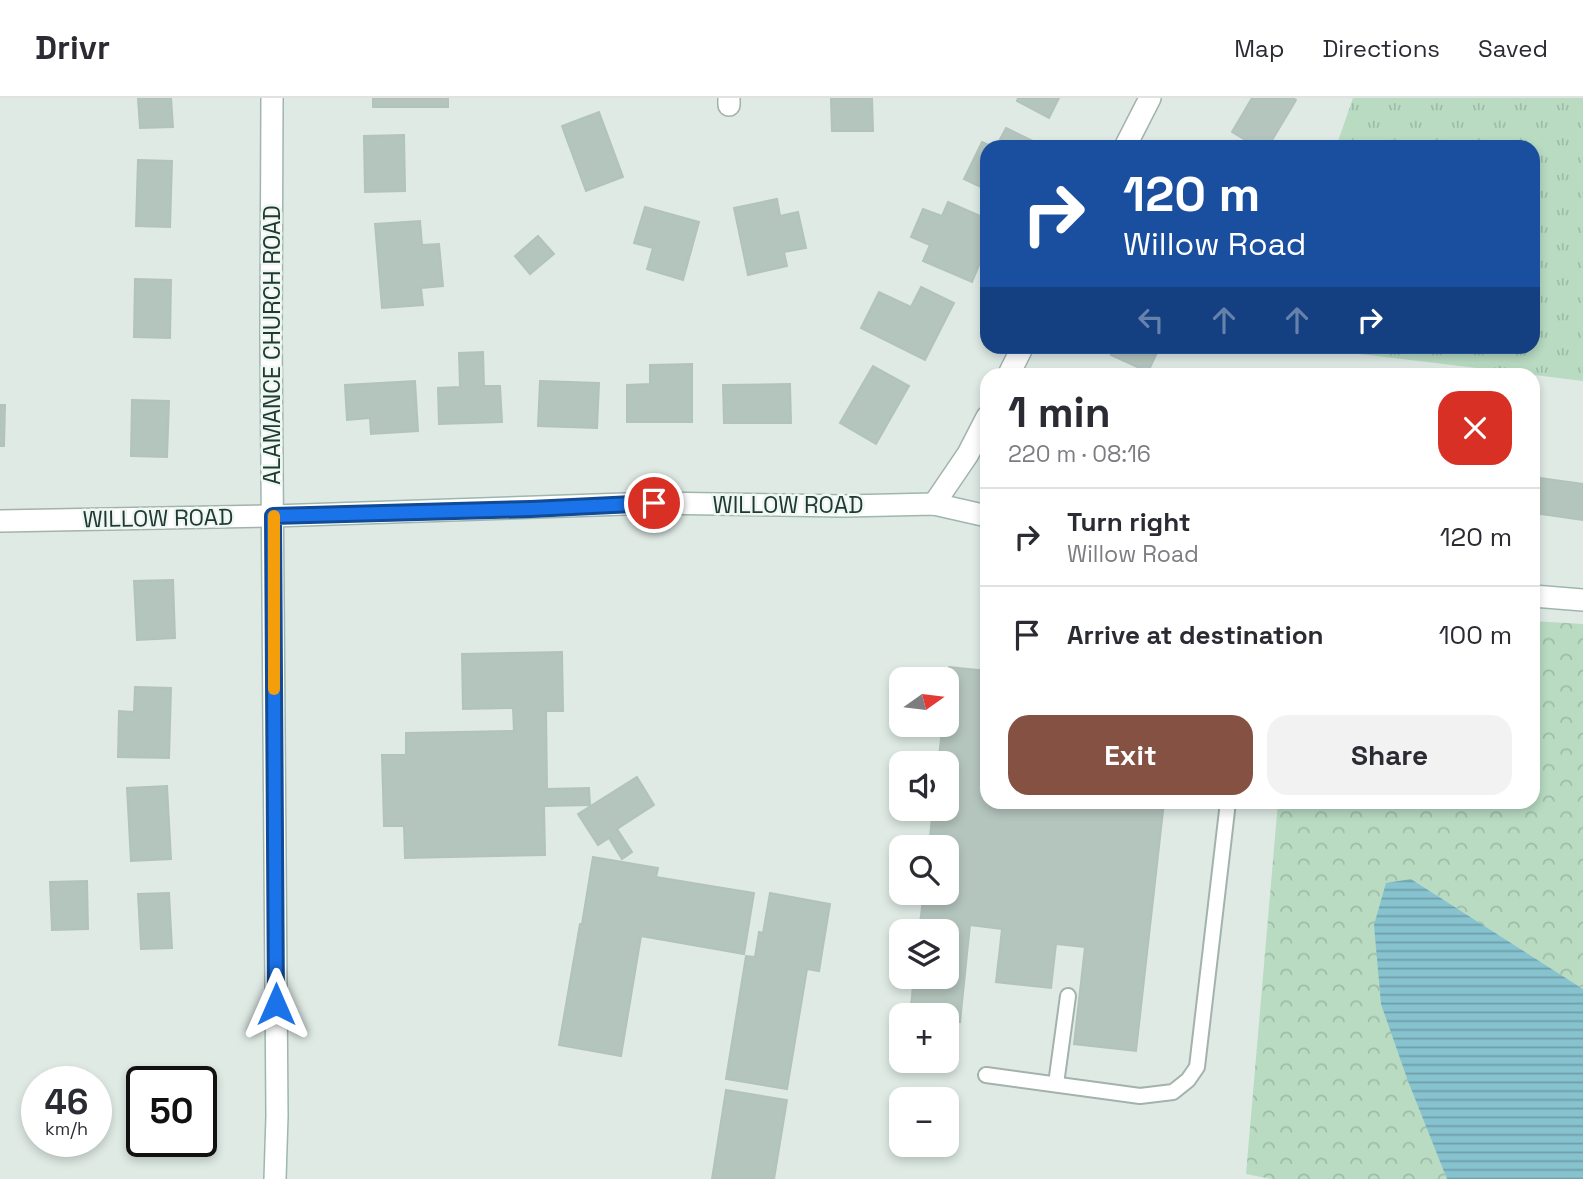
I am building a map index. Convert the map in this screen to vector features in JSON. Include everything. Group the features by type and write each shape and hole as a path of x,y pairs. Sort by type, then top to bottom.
{"street":[{"name":"ALAMANCE CHURCH ROAD","path":"272,98 271,352 277,1116 275,1179"},
{"path":"1129,140 1150,98"},
{"path":"933,504 968,454 980,431"},
{"name":"WILLOW ROAD","path":"0,521 531,509 654,503 845,506 933,504 980,514"},
{"path":"1540,597 1583,600"}],"lane":[{"path":"986,1075 1140,1096 1173,1092 1188,1080 1197,1067 1227,809"},
{"path":"1056,1084 1068,996"}],"green space":[{"path":"1353,98 1583,98 1583,381 1540,376 1540,368 1476,368 1361,354 1540,354 1540,140 1338,140"},
{"path":"1540,621 1583,624 1583,989 1411,879 1447,1179 1271,1179 1246,1174 1277,809 1540,809"}],"water":[{"path":"1411,879 1583,989 1583,1179 1447,1179 1381,1004 1374,925 1386,883"}],"building":[{"path":"138,98 171,98 173,127 140,128"},
{"path":"373,98 448,98 448,107 373,107"},
{"path":"831,98 872,98 873,131 832,131"},
{"path":"1018,98 1059,98 1049,118 1017,101"},
{"path":"1252,98 1296,100 1272,140 1245,140 1232,132"},
{"path":"599,112 623,177 586,191 562,126"},
{"path":"1006,128 1031,140 1000,140"},
{"path":"404,135 405,191 365,192 364,136"},
{"path":"980,146 980,187 964,179"},
{"path":"138,160 172,161 170,227 136,226"},
{"path":"777,199 780,216 798,212 806,248 784,252 787,266 748,275 734,208"},
{"path":"948,202 980,216 980,263 972,282 923,261 930,245 911,237 923,209 942,216"},
{"path":"645,207 699,222 683,280 647,269 653,248 634,243"},
{"path":"420,221 422,245 439,244 443,286 421,288 423,305 382,308 375,224"},
{"path":"538,236 554,254 530,274 515,256"},
{"path":"135,279 171,280 170,338 134,337"},
{"path":"921,287 954,303 925,360 861,328 879,292 911,307"},
{"path":"483,352 484,386 500,386 502,422 439,424 438,388 460,387 459,353"},
{"path":"1156,354 1150,368 1139,368 1111,355"},
{"path":"692,364 692,422 627,422 627,385 650,384 650,365"},
{"path":"873,366 909,386 876,444 840,423"},
{"path":"415,381 418,431 371,434 370,418 347,420 345,385"},
{"path":"540,381 599,383 597,428 538,426"},
{"path":"790,384 791,423 724,423 723,385"},
{"path":"132,400 169,401 167,457 131,456"},
{"path":"0,405 5,405 4,446 0,446"},
{"path":"1540,478 1583,484 1583,520 1540,514"},
{"path":"173,580 175,638 137,640 134,581"},
{"path":"562,652 563,711 546,711 547,789 589,788 590,805 544,806 545,855 405,858 404,826 384,826 382,755 406,755 406,733 514,731 513,708 463,709 462,654"},
{"path":"959,668 980,670 980,809 1163,809 1136,1051 1074,1044 1085,947 1056,944 1051,988 996,982 1002,929 970,925 960,1022 959,1003 911,1003 913,989 959,989 959,919 921,919 922,905 959,905 959,835 930,835 932,821 959,821 959,751 940,751 941,737 959,737"},
{"path":"135,687 171,688 169,758 118,757 119,711 134,712"},
{"path":"637,777 654,805 617,829 632,852 622,859 609,838 598,845 578,814"},
{"path":"167,786 171,859 131,861 127,788"},
{"path":"593,857 658,868 656,877 754,893 744,954 641,936 621,1056 559,1045"},
{"path":"87,881 88,929 52,930 50,882"},
{"path":"169,893 172,948 141,949 138,894"},
{"path":"770,893 830,904 819,971 807,969 787,1089 726,1079 746,956 755,957 759,932 763,933"},
{"path":"726,1090 787,1100 774,1179 712,1179"}],"slow traffic":[{"path":"274,516 274,689"}],"route":[{"path":"276,1004 273,516 654,503"}]}
